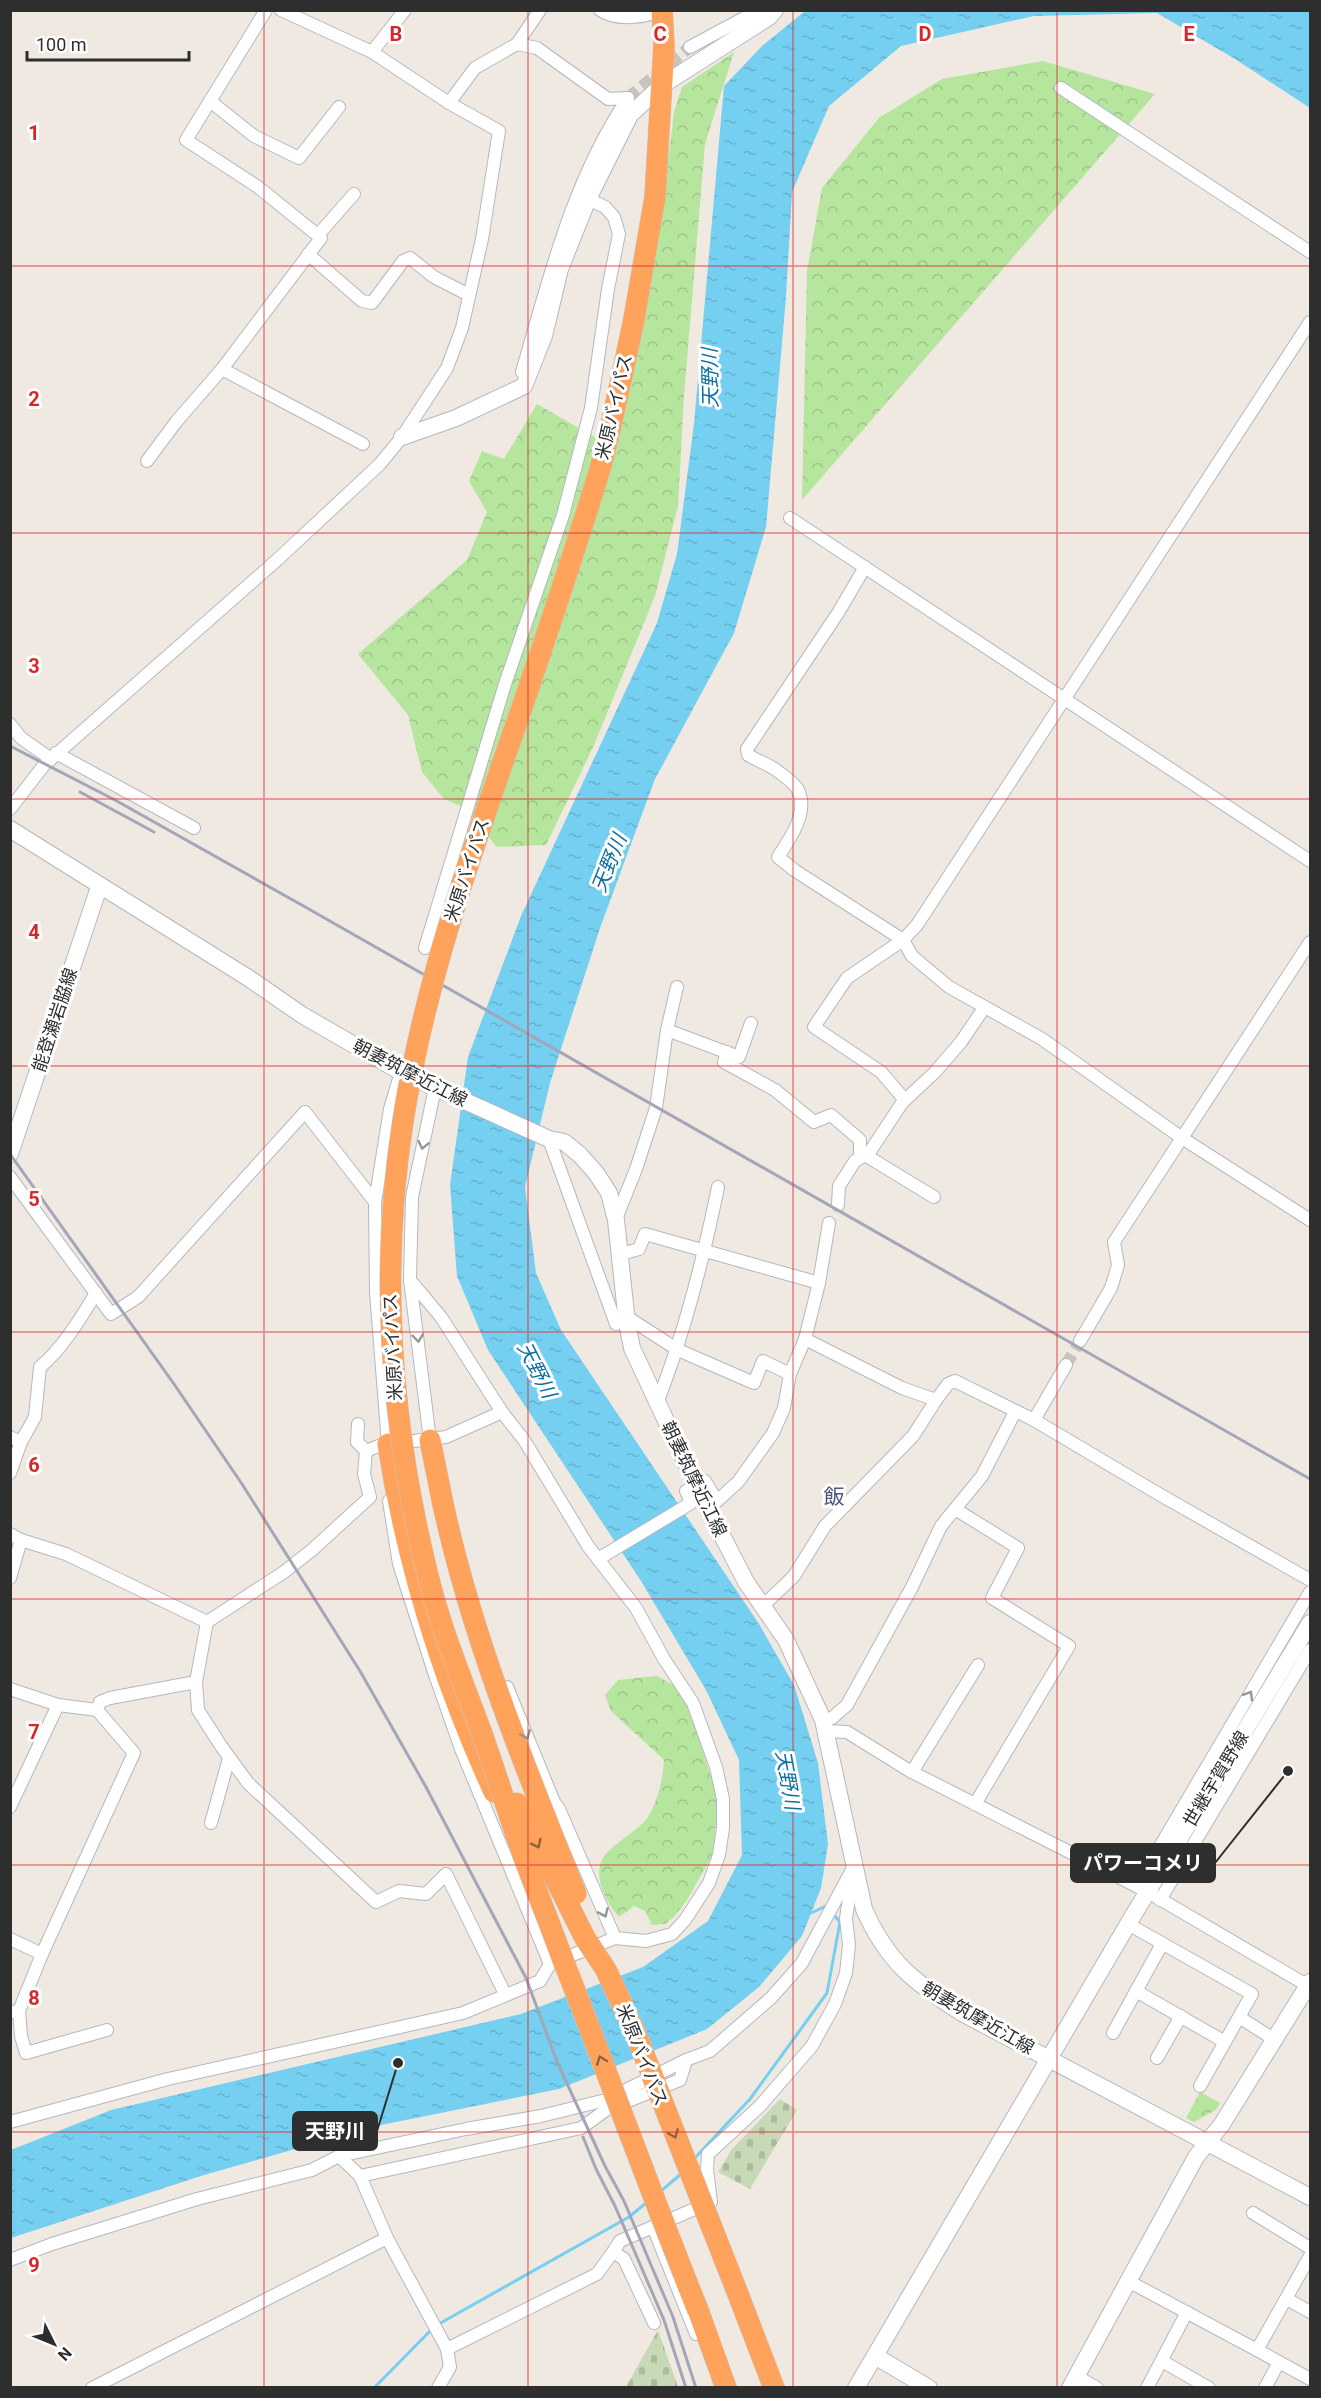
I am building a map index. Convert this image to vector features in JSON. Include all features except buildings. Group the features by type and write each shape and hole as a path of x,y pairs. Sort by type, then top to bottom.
{"highway":[{"name":"米原バイパス","path":"662,10 664,46 655,197 634,319 600,468 527,692 468,861 432,984 403,1121 395,1186 389,1260 390,1336 406,1471 428,1579 457,1670 523,1855 726,2388"},
{"path":"434,1439 443,1503 456,1564 487,1664 606,1970"},
{"path":"385,1445 418,1588 445,1674 471,1741 523,1855"},
{"name":"米原バイパス","path":"482,1736 585,1938 606,1970 635,2032 774,2388"}],"main road":[{"path":"402,437 456,418 524,386 544,336 560,269 588,199 630,115 661,86 769,17 776,10"},
{"name":"朝妻筑摩近江線","path":"10,829 302,1015 401,1072 544,1137 564,1142 580,1155 609,1193 616,1220 618,1255 632,1348 696,1485 746,1582 786,1640 825,1726 864,1909 876,1937 899,1966 919,1985 962,2013 1311,2197"},
{"name":"能登瀬岩脇線","path":"10,1154 99,887"},
{"name":"世継宇賀野線","path":"856,2388 1128,1924 1311,1623"},
{"path":"1073,2382 1196,2157 1222,2124 1310,1985"},
{"path":"875,2356 929,2388"}],"street":[{"path":"147,461 176,422 222,369 321,238 258,187 186,140 266,10"},
{"path":"10,809 53,756 277,560 380,464 402,437 447,368 462,328 482,239 499,131 449,103 372,52 281,10"},
{"path":"372,52 405,10"},
{"path":"449,103 476,68 517,44 540,10"},
{"path":"600,10 609,16 650,16 662,10"},
{"path":"690,47 759,10"},
{"path":"517,44 537,48 608,99 628,98 615,117 586,174 550,277 521,375 524,386"},
{"path":"1060,88 1311,252"},
{"path":"210,101 254,136 299,158 339,107"},
{"path":"318,235 354,194"},
{"path":"425,948 505,684 563,515 591,408 608,289 619,234 614,217 605,207 588,199"},
{"path":"308,254 362,301 372,303 403,261 410,258 434,277 469,295"},
{"path":"905,1100 881,1071 814,1027 847,978 903,940 917,925 1311,322"},
{"path":"222,369 363,444"},
{"path":"790,518 1311,861"},
{"path":"865,567 838,613 747,749 748,755 772,767 798,788 801,801 798,819 791,837 778,856 794,870 903,940 912,956 949,987 1042,1039 1182,1138 1311,1220"},
{"path":"10,724 21,738 194,828"},
{"path":"1080,1341 1111,1288 1118,1265 1114,1242 1311,942"},
{"path":"616,1220 636,1170 656,1108 667,1030 677,987"},
{"path":"838,1204 839,1186 855,1161 868,1153 905,1100 935,1072 961,1042 984,1008"},
{"path":"667,1030 739,1056 751,1023"},
{"path":"727,1052 724,1062 775,1090 814,1122 831,1115 860,1140 862,1157"},
{"path":"401,1072 392,1102 375,1202 376,1292 385,1445 399,1564 461,1749 550,1964"},
{"path":"442,1090 412,1197 410,1280 434,1439 464,1561 496,1661 554,1802 615,1938"},
{"path":"10,1177 111,1314 138,1297 305,1113 375,1202"},
{"path":"544,1137 616,1324 627,1317 678,1350 753,1383 763,1361 790,1374"},
{"path":"862,1157 934,1197"},
{"path":"657,1403 678,1350 704,1252 718,1187"},
{"path":"603,1556 691,1503 686,1491 696,1485 705,1481 717,1501 738,1482 773,1433 784,1408 790,1374 805,1340 819,1283 829,1223"},
{"path":"618,1255 639,1249 645,1234 819,1283"},
{"path":"10,2122 168,2079 463,2013 540,1981 550,1964 615,1938 646,1941 672,1934 685,1920 709,1883 719,1855 723,1828 723,1799 713,1758 693,1704 603,1556 588,1546 524,1440 502,1412 441,1317 410,1280"},
{"path":"10,1473 16,1439 35,1417 40,1367 49,1360 68,1335 96,1293"},
{"path":"805,1340 902,1388 936,1400"},
{"path":"1034,1420 1066,1365"},
{"path":"763,1606 794,1576 825,1526 913,1436 948,1384 955,1381 1034,1420 1311,1580"},
{"path":"366,1451 385,1445 434,1439 502,1412"},
{"path":"1015,1412 982,1476 941,1526 912,1587 847,1706 825,1726 847,1732 912,1772 1148,1893 1310,1985"},
{"path":"358,1424 357,1442 366,1451 364,1474 370,1497 312,1550 284,1572 207,1622 196,1682 198,1710 229,1758 248,1782 376,1902 399,1891 426,1894 446,1874 505,1994"},
{"path":"955,1509 1018,1548 992,1598 1069,1646 975,1804"},
{"path":"10,1578 16,1537 66,1554 207,1622"},
{"path":"1148,1893 1137,1866 1159,1848 1311,1592"},
{"path":"1148,1893 1311,1650"},
{"path":"912,1772 978,1665"},
{"path":"97,1710 100,1702 110,1698 196,1682"},
{"path":"10,1689 58,1705 97,1710 134,1753 15,2012 26,2053 107,2030"},
{"path":"10,1807 58,1705"},
{"path":"211,1823 229,1758"},
{"path":"10,2260 51,2244 197,2199 312,2170 339,2156 466,2129 541,2116 606,2100 686,2060 710,2051 771,1998 802,1963 854,1866"},
{"path":"782,2388 754,2309 711,2202 707,2169 708,2154 760,2106 812,2046 835,2004 846,1973 849,1945 846,1918 854,1866"},
{"path":"1128,1924 1252,1994 1200,2085"},
{"path":"10,1940 42,1954"},
{"path":"1113,2033 1162,1944"},
{"path":"1136,1990 1225,2042"},
{"path":"1157,2058 1181,2016"},
{"path":"1239,2017 1275,2040"},
{"path":"360,2176 581,2128 606,2110 680,2080 686,2060"},
{"path":"339,2156 360,2176 387,2238 447,2349 450,2367 438,2388"},
{"path":"447,2349 597,2274 621,2241 711,2202"},
{"path":"1253,2213 1311,2248"},
{"path":"653,2227 717,2388"},
{"path":"92,2388 387,2238"},
{"path":"613,2252 624,2259 654,2323"},
{"path":"1257,2350 1311,2256"},
{"path":"1128,2281 1311,2379"},
{"path":"1287,2299 1311,2312"},
{"path":"1147,2388 1187,2312"},
{"path":"1162,2361 1209,2388"},
{"path":"1265,2388 1279,2362"},
{"path":"1073,2382 1097,2388"}],"green space":[{"path":"734,52 705,144 684,396 678,506 655,596 594,745 546,845 497,847 463,807 444,799 422,772 408,715 358,654 467,560 487,512 469,481 482,451 504,459 537,404 610,446 661,220 674,112 682,87"},
{"path":"1043,61 1155,94 802,500 807,271 822,188 879,118 942,79"},
{"path":"657,1676 675,1686 689,1707 716,1793 717,1816 712,1856 687,1900 674,1917 665,1924 652,1925 645,1911 634,1906 619,1917 602,1889 599,1873 600,1865 606,1854 641,1825 649,1815 659,1792 664,1760 611,1711 605,1695 618,1680"},
{"path":"1200,2092 1220,2103 1216,2110 1194,2122 1186,2118"},
{"path":"780,2099 797,2110 750,2189 718,2172 732,2149"},
{"path":"658,2330 678,2387 626,2387"}],"water":[{"path":"805,11 1310,11 1310,108 1235,59 1157,13 1034,16 901,46 829,106 792,192 786,297 766,527 734,633 655,779 600,928 550,1083 525,1187 536,1273 561,1330 759,1624 794,1685 818,1763 828,1844 821,1888 802,1936 759,1987 707,2029 559,2089 376,2126 204,2175 11,2238 11,2150 111,2110 521,2014 643,1967 708,1921 742,1855 739,1760 706,1690 641,1581 488,1350 457,1276 450,1185 468,1057 521,916 657,623 677,554 694,424 724,86 762,46"}],"waterway":[{"path":"807,1911 811,1913 826,1906 828,1908"},
{"path":"693,2160 750,2099 827,1993 840,1922 832,1913"},
{"path":"661,2191 681,2174"},
{"path":"437,2325 629,2217 646,2203"},
{"path":"374,2388 432,2329"}],"tunnel":[{"path":"628,98 690,47"},
{"path":"1066,1365 1080,1341"}],"railway":[{"path":"10,746 115,800 307,908 1310,1479"},
{"path":"80,792 154,832"},
{"path":"10,1154 174,1384 242,1484 360,1671 426,1787 526,1978 558,2064 605,2166 624,2201 673,2317 696,2388"},
{"path":"583,2137 664,2320 686,2388"}],"place":[{"name":"パワーコメリ","path":"1288,1771"},
{"name":"天野川","path":"398,2063"}],"district":[{"name":"飯","path":"834,1497"}]}
